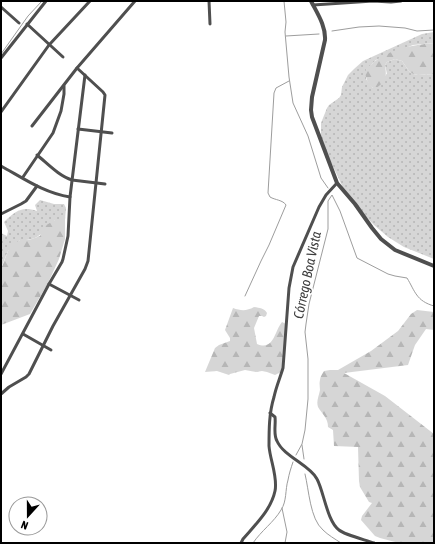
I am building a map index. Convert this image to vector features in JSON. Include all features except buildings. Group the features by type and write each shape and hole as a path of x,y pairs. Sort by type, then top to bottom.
{"street":[{"path":"1,58 46,1"},
{"path":"1,112 49,45 90,1"},
{"path":"32,126 77,68 135,1"},
{"path":"209,1 210,24"},
{"path":"401,1 312,3 325,31 325,40 313,92 311,110 312,117 337,183 355,204 372,228 381,239 395,250 434,266"},
{"path":"1,7 19,23"},
{"path":"27,24 63,58"},
{"path":"1,394 6,389 26,378 29,374 85,269 88,260 105,95 77,68"},
{"path":"1,374 62,262 66,248 70,197 85,75"},
{"path":"23,177 37,155 49,141 56,127 61,111 64,86"},
{"path":"78,129 112,132"},
{"path":"37,155 62,176 72,180 105,184"},
{"path":"1,166 54,194 70,197"},
{"path":"241,543 265,513 273,499 275,490 276,482 269,447 270,413 283,368 288,288 292,267 319,207 326,195 337,183"},
{"path":"1,214 26,201 37,186"},
{"path":"49,284 78,300"},
{"path":"23,334 51,350"},
{"path":"1,387 6,389"},
{"path":"270,413 275,417 275,436 277,442 286,453 309,470 317,479 332,521 337,528 342,532 374,543"}],"green space":[{"path":"434,32 434,43 413,45 376,60 366,70 366,79 373,88 387,74 385,65 387,62 395,59 402,61 413,74 434,74 434,259 404,247 388,237 348,198 327,154 321,136 321,123 329,105 341,95 342,87 348,75 363,61 422,34"},
{"path":"434,43 434,74 413,74 402,61 395,59 387,62 385,65 385,79 379,86 375,89 368,82 365,75 366,69 378,59 393,51"},
{"path":"40,200 54,204 64,204 66,208 65,220 55,220 40,235 32,239 20,240 8,251 1,268 1,233 7,236 8,231 4,222 19,210 27,209 37,211 35,205"},
{"path":"55,220 65,220 65,239 59,259 48,283 30,314 1,325 1,269 8,251 12,245 20,240 29,240 40,236 43,227"},
{"path":"254,307 263,309 267,313 264,317 259,316 254,328 257,344 267,345 270,343 282,322 286,324 282,370 275,375 262,371 256,372 245,370 229,375 217,371 205,372 215,348 230,341 230,338 225,330 233,308 244,310"},
{"path":"417,310 434,312 434,330 426,329 415,345 408,365 344,373 385,396 434,434 434,543 399,543 375,536 361,520 362,516 372,503 369,502 360,487 358,447 334,446 333,430 328,427 327,421 317,403 320,390 320,379 324,371 338,370 371,351 398,331 411,314"}],"waterway":[{"path":"1,54 28,16 42,1"},
{"name":"Córrego Boa Vista","path":"284,1 286,22 285,32 293,103 308,136 321,178 328,188"},
{"path":"332,31 379,26 405,28 417,31 434,30"},
{"path":"286,36 319,34"},
{"path":"245,296 286,205 283,202 270,197 268,193 274,93 276,88 289,81"},
{"name":"Córrego Boa Vista","path":"296,455 302,444 308,399 308,359 305,332 306,324 309,304 328,229 328,201 332,195 340,211 357,258 388,274 407,278 417,295 423,301 434,306"},
{"path":"302,445 304,459"},
{"name":"Córrego Boa Vista","path":"253,543 275,519 283,507 293,462"},
{"path":"305,474 315,519 323,530 341,543"},
{"path":"282,508 287,532 285,543"}]}
